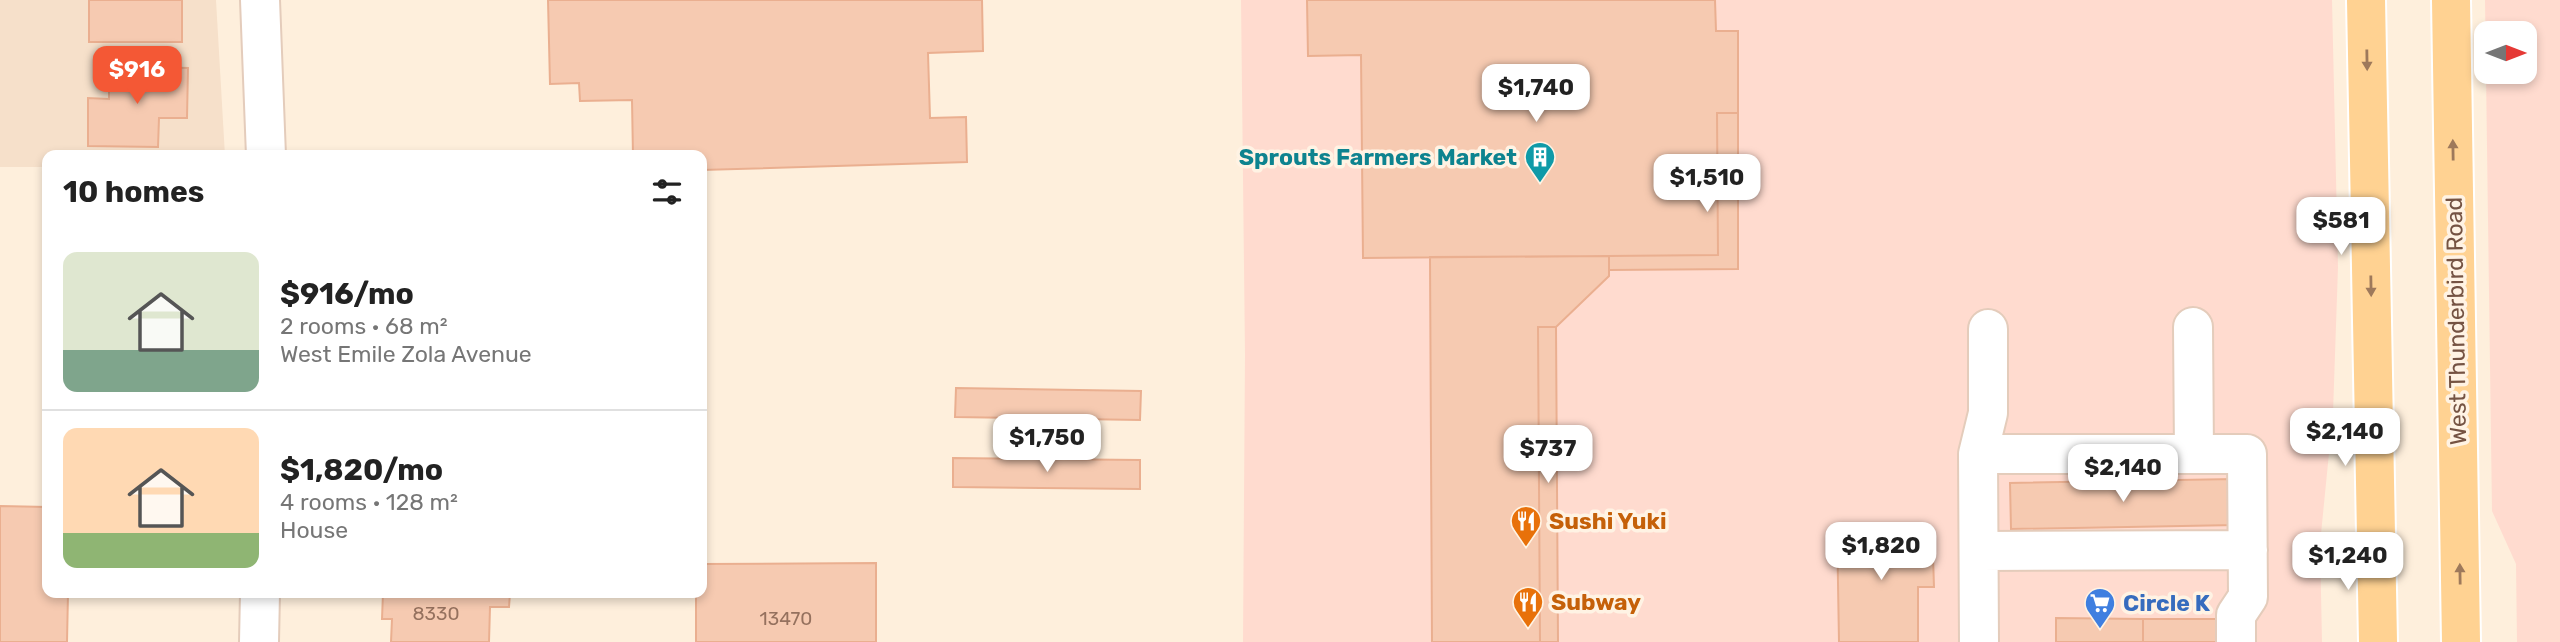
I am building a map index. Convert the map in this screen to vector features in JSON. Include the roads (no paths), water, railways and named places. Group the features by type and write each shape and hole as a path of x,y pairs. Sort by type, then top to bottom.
{"main road":[{"path":"2366,0 2378,642"},
{"name":"West Thunderbird Road","path":"2451,0 2461,642"}],"street":[{"path":"260,0 266,150"},
{"path":"2193,327 2194,454"},
{"path":"1979,642 1979,454 1988,413 1988,329"},
{"path":"1979,454 2247,454 2248,597 2260,615 2261,642"},
{"path":"1979,551 2248,550"},
{"path":"2236,642 2236,615 2248,597"},
{"path":"259,642 260,598"}],"place":[{"name":"Sprouts Farmers Market","path":"1540,184"},
{"name":"Sushi Yuki","path":"1526,548"},
{"name":"Subway","path":"1528,629"},
{"name":"Circle K","path":"2100,630"}]}
